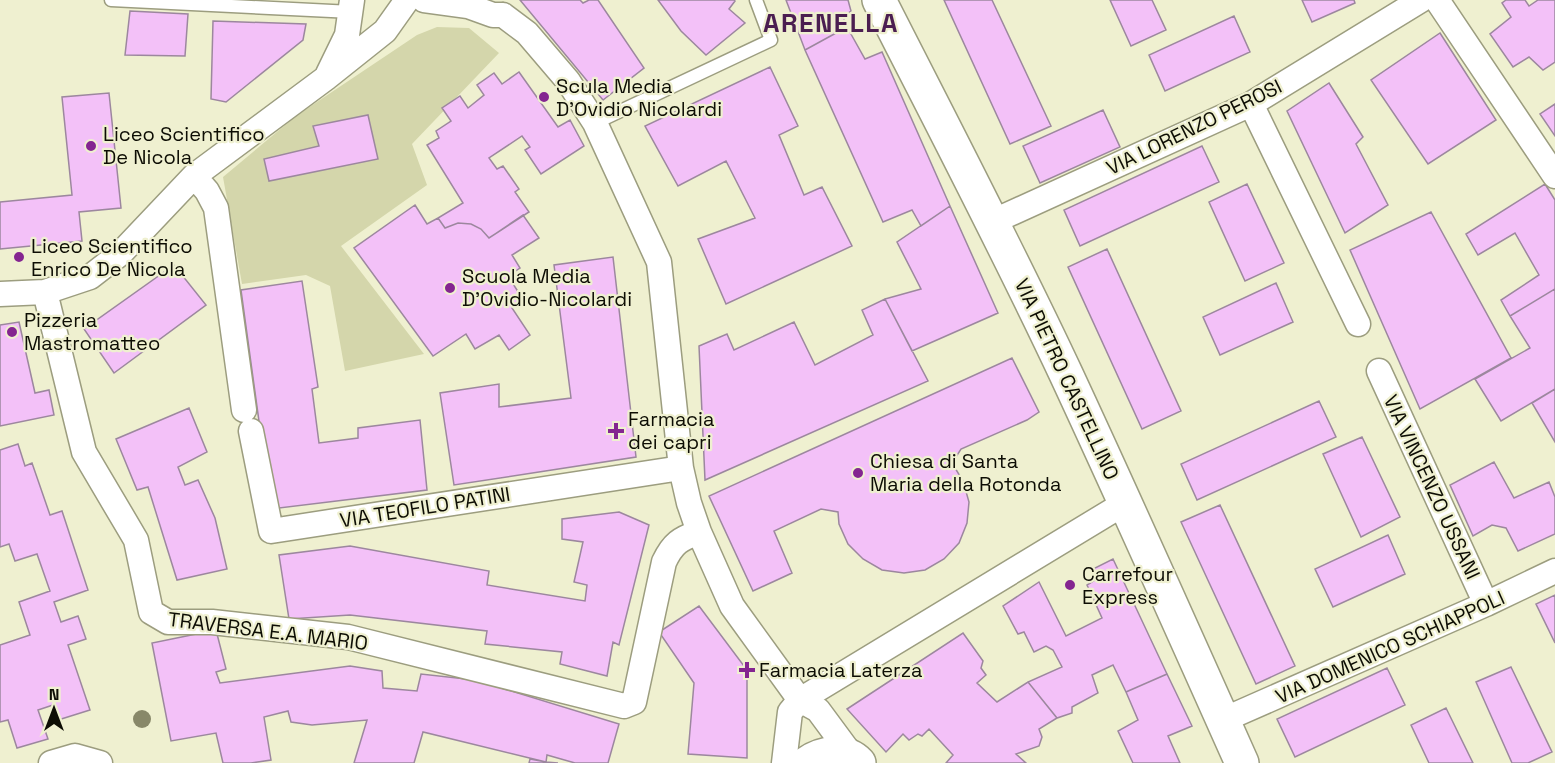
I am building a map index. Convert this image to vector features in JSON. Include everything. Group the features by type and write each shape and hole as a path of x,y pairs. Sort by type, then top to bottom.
{"street":[{"name":"VIA PIETRO CASTELLINO","path":"879,0 992,222 1065,373 1242,763"},
{"name":"VIA LORENZO PEROSI","path":"992,222 1251,104 1420,0"},
{"path":"1437,0 1555,176"},
{"path":"385,31 420,1"},
{"path":"0,294 45,292 90,277 113,259 194,176 326,78 420,1 468,6 493,15 499,7 527,33 568,81 595,123 659,262 681,468 699,532 732,606 800,700 818,710 856,760"},
{"path":"326,78 355,12"},
{"path":"1251,104 1358,324"},
{"name":"VIA TEOFILO PATINI","path":"194,176 207,191 216,208 248,420 271,531 681,468"},
{"name":"TRAVERSA E.A. MARIO","path":"45,292 84,452 136,540 151,612 168,622 212,622 348,637 624,706 634,702 664,562 671,548 684,537 699,532"},
{"name":"VIA VINCENZO USSANI","path":"1379,371 1486,604"},
{"path":"784,763 790,712 800,700 1125,503"},
{"name":"VIA DOMENICO SCHIAPPOLI","path":"1223,720 1486,604 1555,571"},
{"path":"807,763 832,753 856,760"},
{"path":"51,763 75,756 100,763"}],"lane":[{"path":"111,0 355,12"},
{"path":"595,123 771,40 756,0"}],"green space":[{"path":"437,27 469,28 499,53 412,144 427,185 341,246 424,354 345,371 330,286 306,275 242,284 223,177 296,116 417,35"}],"building":[{"path":"520,0 580,0 583,3 598,0 644,68 603,100"},
{"path":"658,0 734,0 729,9 745,23 706,55 681,31"},
{"path":"786,0 848,0 851,11 843,17 847,27 805,50"},
{"path":"944,0 992,0 1051,126 1010,144"},
{"path":"1110,0 1152,0 1166,30 1131,46"},
{"path":"1302,0 1354,0 1355,3 1312,22"},
{"path":"1506,0 1525,0 1529,6 1538,0 1555,0 1555,62 1543,70 1529,57 1513,67 1490,34 1511,17 1502,3"},
{"path":"130,11 188,14 185,56 125,55"},
{"path":"1234,16 1250,52 1165,91 1149,55"},
{"path":"213,21 306,24 303,40 226,102 211,99"},
{"path":"847,27 865,59 882,52 950,206 921,226 912,210 883,222 805,50"},
{"path":"1440,33 1496,120 1428,164 1371,80"},
{"path":"770,67 798,126 779,135 804,195 822,187 852,246 726,304 698,239 755,218 726,161 678,186 645,126"},
{"path":"519,72 558,127 570,120 584,146 541,174 525,150 530,147 522,136 489,158 497,169 503,166 519,189 515,192 529,212 489,238 481,229 471,224 458,223 445,228 438,218 463,203 427,145 439,138 436,131 451,121 442,108 460,96 468,108 484,95 477,85 494,73 502,84"},
{"path":"1329,83 1363,137 1356,144 1388,205 1345,233 1287,111"},
{"name":"Liceo Scientifico De Nicola","path":"109,93 121,208 79,212 82,241 0,249 0,202 72,195 62,97"},
{"path":"1555,104 1555,136 1540,114"},
{"path":"1103,110 1120,147 1040,183 1023,146"},
{"path":"368,115 378,159 269,181 264,159 319,146 313,126"},
{"path":"1202,146 1219,182 1080,246 1064,210"},
{"path":"1247,184 1284,263 1245,281 1209,202"},
{"path":"1545,184 1555,200 1555,289 1510,316 1501,300 1539,275 1515,233 1478,255 1466,234"},
{"name":"Scuola Media D'Ovidio-Nicolardi","path":"415,205 427,224 438,218 445,228 458,223 471,224 481,229 489,238 523,215 539,238 512,255 520,268 508,276 524,301 512,308 530,335 509,350 499,335 475,349 466,334 433,356 354,248"},
{"path":"950,206 998,313 912,351 885,299 921,289 897,242"},
{"path":"1431,212 1511,358 1420,409 1350,250"},
{"path":"1107,249 1181,411 1142,429 1068,267"},
{"path":"613,257 636,457 454,485 440,393 499,384 499,407 571,398 554,265"},
{"path":"174,265 206,305 114,373 84,329"},
{"path":"302,281 318,387 312,389 319,443 358,438 358,428 420,420 427,490 271,509 241,290"},
{"path":"1276,283 1293,322 1220,355 1203,317"},
{"path":"1555,289 1555,389 1501,421 1475,379 1530,348 1510,316"},
{"path":"885,299 928,381 705,480 699,346 727,334 734,350 794,322 815,365 873,335 862,310"},
{"path":"19,322 35,393 49,390 54,415 0,426 0,325"},
{"name":"Chiesa di Santa Maria della Rotonda","path":"1012,358 1039,412 1027,420 961,449 952,463 963,481 969,502 967,523 959,543 944,559 925,570 904,573 882,570 863,559 848,544 839,524 838,512 821,509 774,531 792,573 753,591 709,496"},
{"path":"1555,389 1555,442 1532,403"},
{"path":"1319,401 1336,437 1197,500 1181,464"},
{"path":"189,408 207,452 178,467 185,485 198,480 215,518 227,569 177,580 148,487 137,490 116,439"},
{"path":"1362,437 1400,517 1361,537 1323,454"},
{"path":"18,444 25,466 32,463 50,515 62,511 88,590 54,602 61,622 78,616 86,639 68,645 90,710 58,720 53,705 38,710 48,739 17,748 8,720 0,722 0,645 30,635 19,602 50,591 37,554 15,561 9,544 0,547 0,450"},
{"path":"1494,462 1514,498 1549,482 1555,497 1555,534 1518,551 1506,528 1492,525 1473,536 1450,485"},
{"path":"1220,505 1295,666 1256,684 1181,522"},
{"path":"619,512 649,525 619,645 613,642 607,676 560,664 562,652 485,644 487,631 350,615 289,619 279,555 350,546 489,571 487,585 585,601 587,585 574,582 583,542 562,539 562,519"},
{"path":"1388,535 1405,574 1333,607 1315,569"},
{"path":"1113,559 1167,674 1126,692 1113,665 1092,675 1098,693 1072,707 1072,713 1057,718 1028,682 1062,667 1053,650 1046,646 1034,652 1024,632 1018,634 1003,606 1039,582 1066,636 1102,618 1087,585 1098,578 1093,569"},
{"path":"1555,595 1555,643 1536,604"},
{"path":"699,606 747,670 747,758 688,754 694,683 659,632"},
{"path":"216,630 226,669 216,672 220,683 350,666 382,671 383,688 417,691 421,674 475,680 619,724 608,763 575,763 547,755 546,762 423,732 414,763 354,763 367,720 312,725 291,722 288,711 264,717 271,760 223,763 216,733 171,741 152,643"},
{"path":"963,633 983,661 981,668 986,675 977,683 997,702 1028,682 1057,718 1039,729 1042,737 1039,746 1016,754 1026,763 946,763 953,755 929,729 922,736 918,734 909,740 903,734 886,752 847,709"},
{"path":"1511,667 1552,752 1528,763 1512,763 1476,682"},
{"path":"1387,668 1405,705 1295,757 1277,719"},
{"path":"1167,674 1192,726 1168,736 1180,763 1133,763 1118,731 1138,720 1126,692"},
{"path":"1446,708 1473,763 1429,763 1411,725"},
{"path":"530,759 546,762 558,763 529,763"}],"place":[{"name":"Scula Media D'Ovidio Nicolardi","path":"544,97"},
{"name":"Liceo Scientifico De Nicola","path":"91,146"},
{"name":"Liceo Scientifico Enrico De Nicola","path":"19,257"},
{"name":"Scuola Media D'Ovidio-Nicolardi","path":"450,288"},
{"name":"Pizzeria Mastromatteo","path":"12,332"},
{"name":"Farmacia dei capri","path":"616,431"},
{"name":"Chiesa di Santa Maria della Rotonda","path":"858,473"},
{"name":"Carrefour Express","path":"1070,585"},
{"name":"Farmacia Laterza","path":"747,670"}],"district":[{"name":"ARENELLA","path":"831,23"}]}
